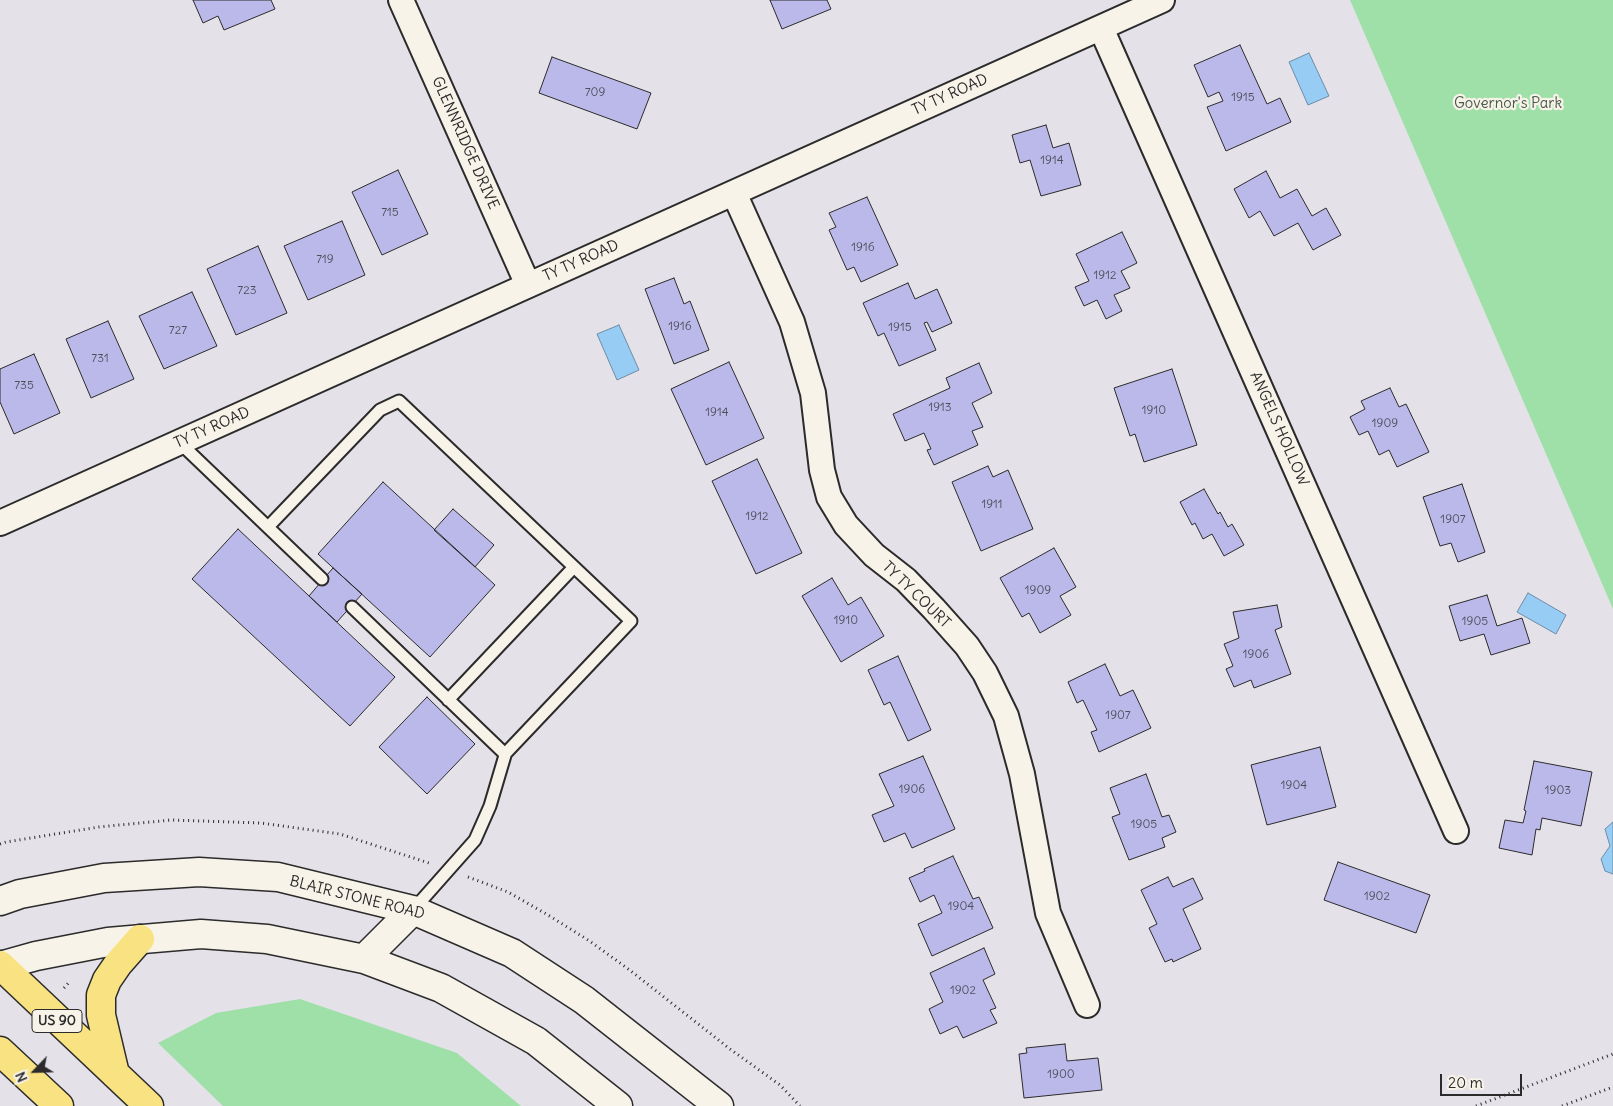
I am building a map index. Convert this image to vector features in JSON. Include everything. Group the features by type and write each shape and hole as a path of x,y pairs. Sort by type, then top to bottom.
{"main road":[{"name":"BLAIR STONE ROAD","path":"0,901 20,894 104,878 199,872 278,877 414,910 512,953 584,1000 719,1106"},
{"path":"364,959 414,910"},
{"path":"0,966 36,956 99,943 201,934 267,939 364,959 441,988 536,1041 618,1106"},
{"path":"115,1074 101,1015 101,995 118,964 140,939"},
{"name":"US 90","path":"0,966 150,1106"},
{"path":"0,1051 59,1106"}],"street":[{"name":"GLENNRIDGE DRIVE","path":"401,0 528,285"},
{"name":"TY TY ROAD","path":"0,523 1162,0"},
{"name":"ANGELS HOLLOW","path":"1101,28 1456,831"},
{"name":"TY TY COURT","path":"734,193 792,322 813,393 822,470 829,497 846,525 874,555 906,580 967,646 985,673 1006,716 1022,774 1048,913 1087,1004"}],"lane":[{"path":"268,527 380,410 399,401 631,621 506,752 490,806 475,840 414,910"},
{"path":"179,442 322,579"},
{"path":"448,700 574,567"},
{"path":"352,607 505,754 506,752"}],"path":[{"path":"0,844 100,827 171,820 261,823 340,834 422,861"},
{"path":"474,879 508,892 588,940 780,1084 800,1106"},
{"path":"63,978 77,984"},
{"path":"1476,1106 1613,1054"},
{"path":"1562,1106 1613,1087"}],"green space":[{"name":"Governor's Park","path":"1350,0 1613,0 1613,609"},
{"path":"300,999 457,1053 521,1106 223,1106 158,1043 216,1013"}],"water":[{"path":"1309,53 1329,96 1308,105 1289,62"},
{"path":"619,325 639,370 617,380 597,334"},
{"path":"1528,593 1566,615 1556,634 1517,612"},
{"path":"1613,822 1613,874 1605,871 1601,859 1610,846 1605,829"}],"building":[{"path":"193,0 271,0 275,9 224,30 218,16 203,23"},
{"path":"770,0 827,0 831,9 782,29"},
{"path":"1240,45 1267,104 1280,98 1291,122 1226,151 1207,107 1223,101 1219,92 1208,97 1194,65"},
{"path":"552,57 651,93 637,129 539,93"},
{"path":"1046,125 1053,148 1069,143 1081,185 1041,196 1030,160 1020,163 1012,135"},
{"path":"398,170 428,234 382,255 352,192"},
{"path":"1266,171 1280,198 1297,189 1312,216 1326,208 1341,235 1313,250 1298,223 1274,236 1260,211 1249,218 1234,189"},
{"path":"867,197 898,265 861,282 854,267 847,270 829,230 836,227 829,213"},
{"path":"342,221 365,275 308,300 284,246"},
{"path":"1122,232 1137,263 1121,271 1130,288 1114,295 1122,311 1106,319 1097,300 1084,306 1075,287 1089,281 1076,254"},
{"path":"258,246 287,313 236,335 207,269"},
{"path":"674,278 684,304 690,301 709,350 674,364 645,289"},
{"path":"908,283 915,299 937,289 952,323 932,332 927,322 924,323 936,350 899,366 884,333 878,336 863,303"},
{"path":"192,292 217,346 164,369 139,316"},
{"path":"108,321 134,379 91,398 66,339"},
{"path":"34,354 60,413 14,434 0,402 0,369"},
{"path":"729,362 764,438 706,465 671,389"},
{"path":"979,363 992,393 972,403 983,427 972,431 978,445 934,465 927,450 931,449 924,433 905,441 893,414 950,388 946,378"},
{"path":"1172,369 1197,445 1144,462 1135,434 1130,436 1114,388"},
{"path":"1390,388 1399,407 1406,404 1429,452 1397,467 1389,450 1379,455 1368,431 1359,435 1350,417 1365,409 1361,401"},
{"path":"757,459 802,553 756,574 712,481"},
{"path":"988,466 993,477 1008,470 1033,529 981,551 952,482"},
{"path":"383,482 495,585 430,657 318,554"},
{"path":"1462,484 1485,552 1458,562 1451,543 1440,546 1423,497"},
{"path":"1204,489 1218,514 1220,512 1228,527 1232,524 1244,545 1224,556 1212,534 1203,539 1195,523 1192,525 1180,502"},
{"path":"453,509 494,545 475,567 434,530"},
{"path":"238,529 395,677 350,726 192,579"},
{"path":"1054,548 1076,587 1060,596 1071,615 1040,633 1029,613 1022,617 1000,578"},
{"path":"333,568 362,594 337,622 309,596"},
{"path":"832,578 848,605 861,597 884,636 841,662 802,596"},
{"path":"1487,595 1497,626 1522,618 1530,643 1491,655 1484,634 1460,641 1449,606"},
{"path":"1277,605 1282,627 1275,630 1291,674 1254,688 1251,680 1234,687 1226,669 1233,666 1224,644 1239,638 1233,612"},
{"path":"898,656 931,730 908,741 890,702 884,705 868,670"},
{"path":"1105,664 1120,696 1133,690 1151,728 1099,752 1091,732 1097,730 1083,700 1077,703 1068,682"},
{"path":"427,697 475,744 427,794 379,747"},
{"path":"1320,747 1336,807 1267,825 1251,765"},
{"path":"923,756 955,829 912,848 905,833 884,842 872,815 894,806 879,774"},
{"path":"1534,761 1592,772 1581,826 1542,818 1540,830 1536,829 1532,855 1499,848 1505,820 1523,823"},
{"path":"1146,774 1162,817 1169,815 1176,832 1162,838 1165,847 1129,860 1112,817 1120,814 1110,788"},
{"path":"953,856 973,899 979,897 993,928 932,956 918,924 942,913 934,895 920,902 909,878"},
{"path":"1338,862 1430,895 1416,933 1324,900"},
{"path":"1168,877 1173,887 1193,878 1203,899 1183,909 1201,949 1173,962 1172,959 1165,962 1149,928 1157,924 1141,890"},
{"path":"984,948 995,974 983,980 996,1008 990,1010 997,1023 963,1038 957,1026 940,1034 929,1009 943,1002 930,973"},
{"path":"1065,1044 1067,1061 1098,1058 1102,1090 1024,1098 1019,1054 1027,1053 1026,1048"}]}
